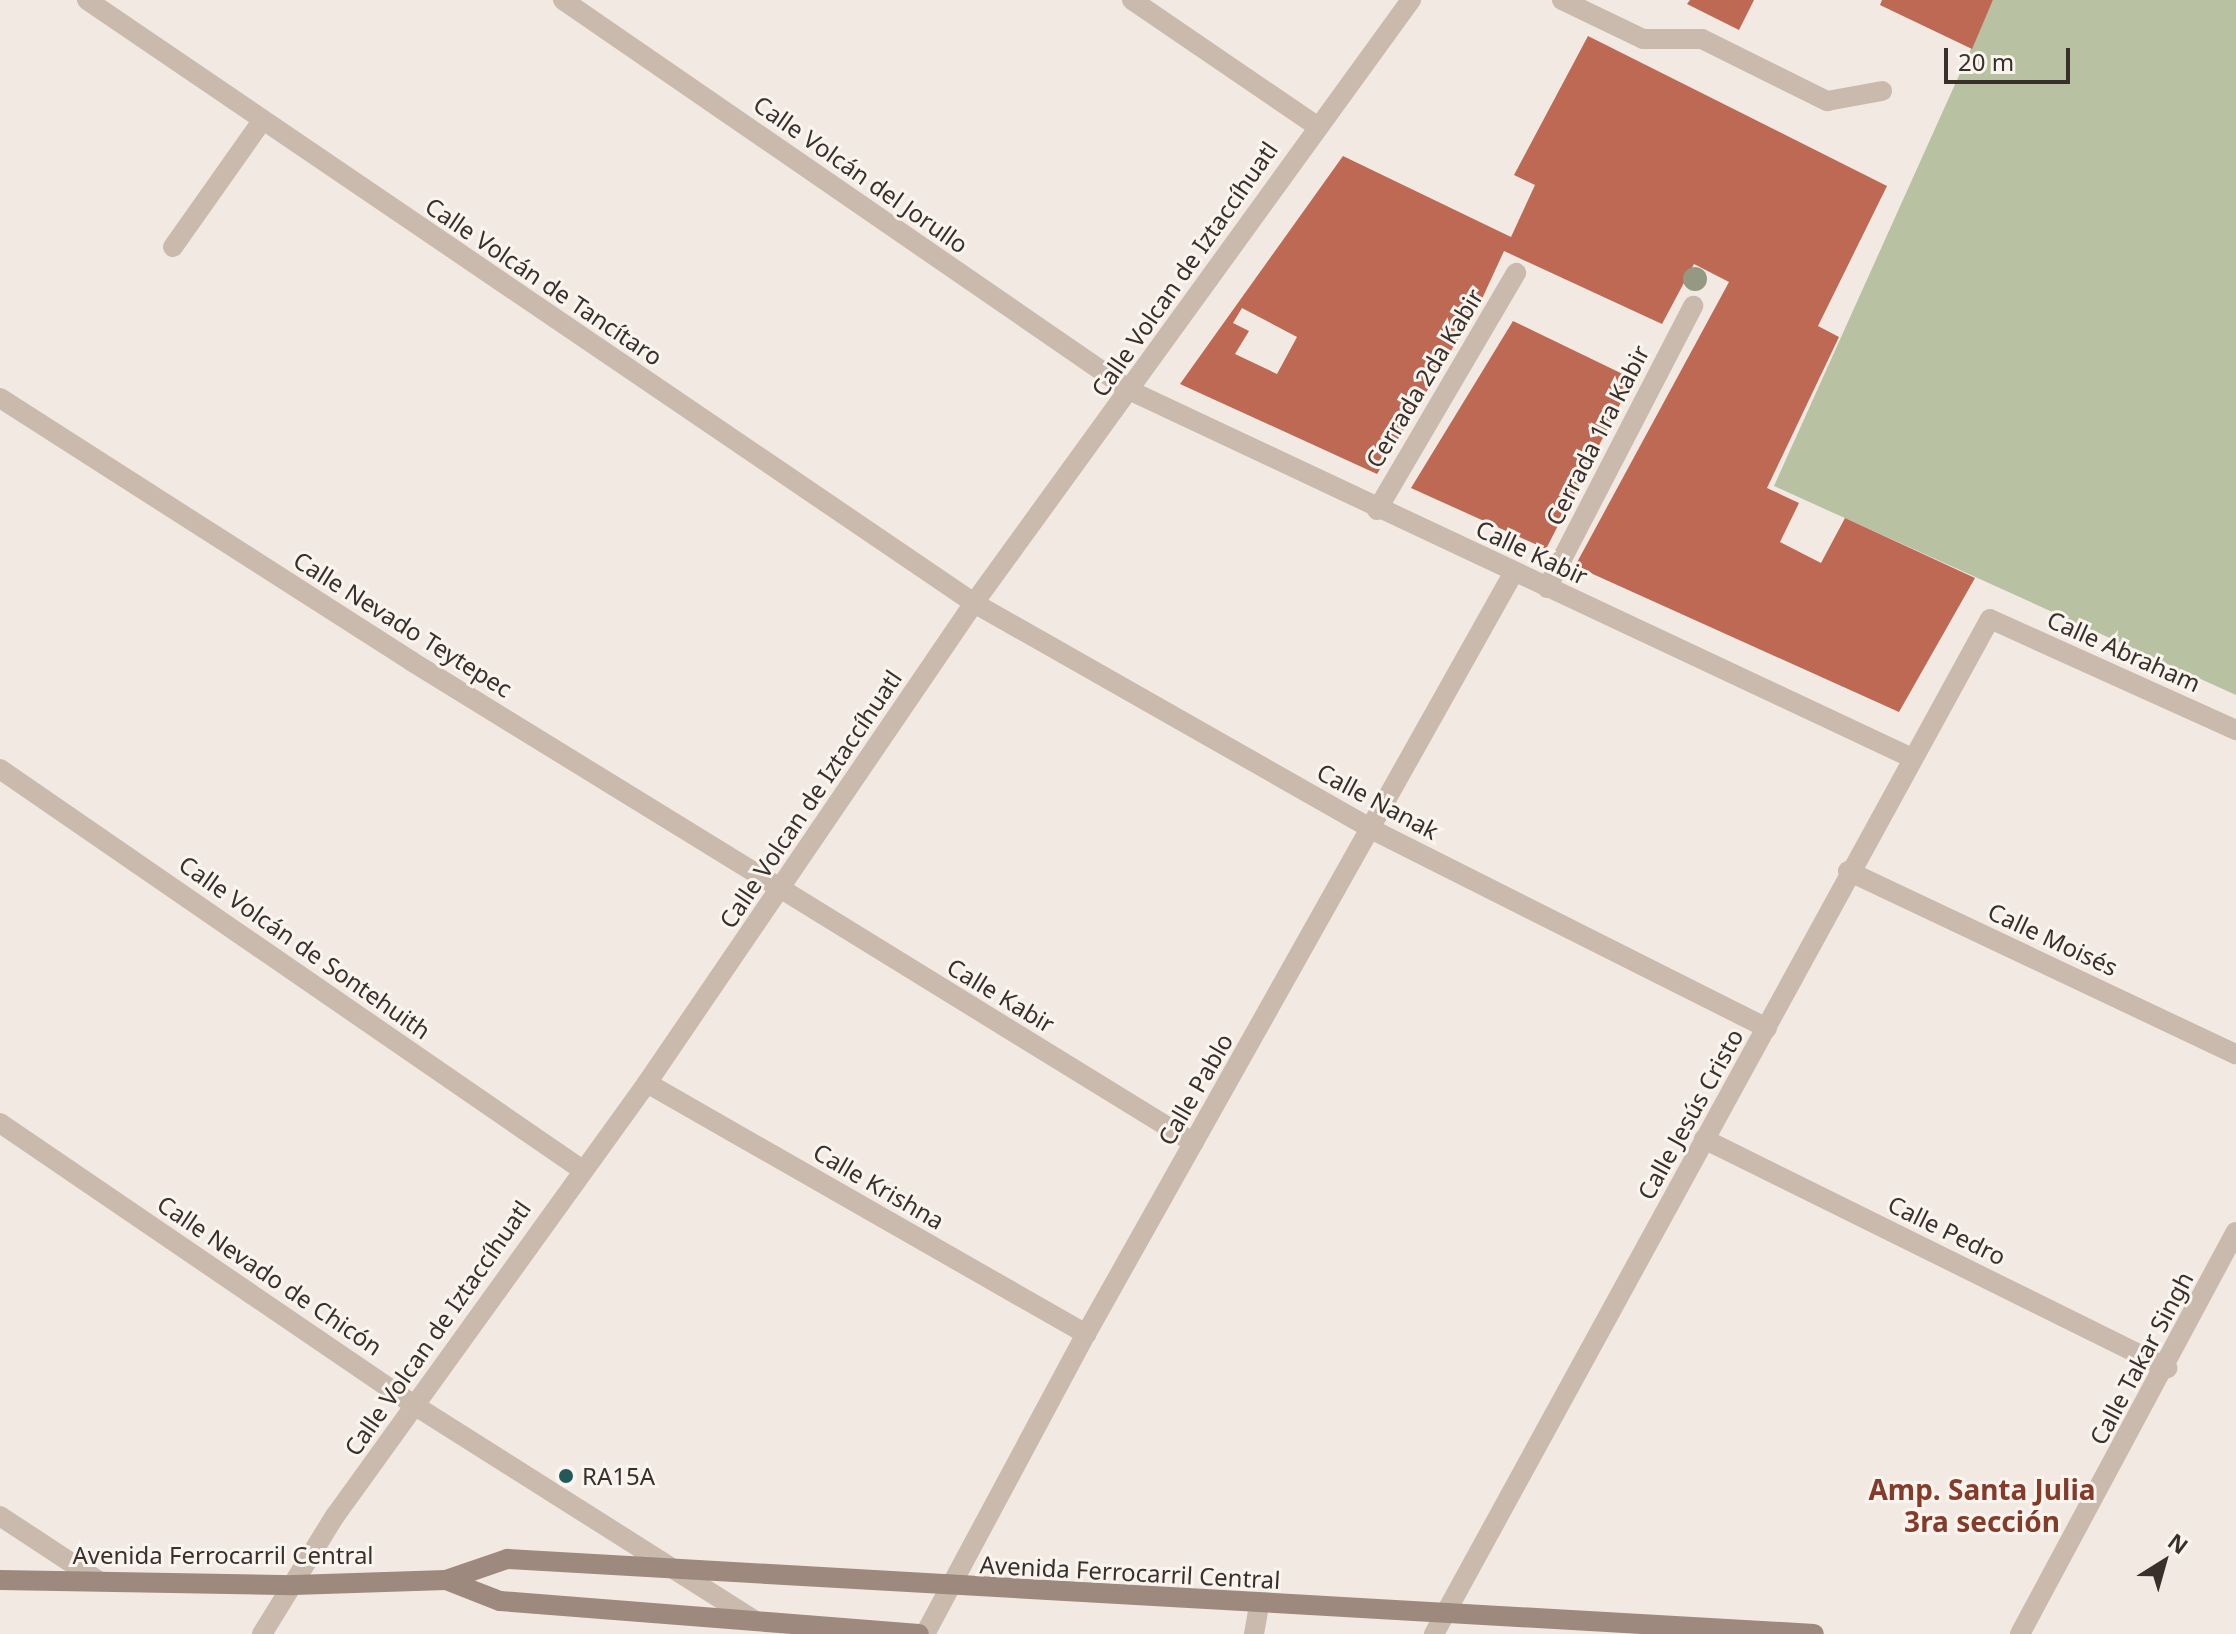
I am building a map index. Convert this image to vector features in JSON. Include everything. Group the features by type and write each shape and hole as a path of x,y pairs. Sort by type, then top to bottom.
{"street":[{"name":"Calle Volcán de Tancítaro","path":"87,0 974,603"},
{"name":"Calle Volcán del Jorullo","path":"563,0 1131,391"},
{"path":"1132,0 1318,127"},
{"name":"Calle Volcan de Iztaccíhuatl","path":"262,1634 414,1405 581,1169 647,1083 781,891 974,603 1131,391 1411,0"},
{"path":"1562,0 1643,39 1702,39 1827,101 1882,91"},
{"path":"173,247 262,121"},
{"name":"Cerrada 2da Kabir","path":"1377,510 1516,273"},
{"name":"Cerrada 1ra Kabir","path":"1547,588 1693,306"},
{"name":"Calle Kabir","path":"1131,391 1377,510 1912,758"},
{"name":"Calle Nevado Teytepec","path":"0,398 781,891"},
{"name":"Calle Pablo","path":"922,1634 954,1587 1086,1334 1373,830 1514,572"},
{"name":"Calle Nanak","path":"974,603 1373,830 1767,1028"},
{"name":"Calle Jesús Cristo","path":"1434,1634 1767,1028 1848,871 1990,619"},
{"name":"Calle Abraham","path":"1990,619 2236,730"},
{"name":"Calle Volcán de Sontehuith","path":"0,769 581,1169"},
{"name":"Calle Moisés","path":"1848,871 2236,1054"},
{"name":"Calle Kabir","path":"781,891 1194,1143"},
{"name":"Calle Krishna","path":"647,1083 1086,1334"},
{"name":"Calle Nevado de Chicón","path":"0,1123 414,1405 756,1621"},
{"name":"Calle Pedro","path":"1704,1139 2167,1368"},
{"name":"Calle Takar Singh","path":"2020,1634 2167,1368 2236,1232"},
{"path":"0,1516 99,1581"},
{"name":"Avenida Ferrocarril Central","path":"0,1580 294,1585 446,1580 507,1559 1259,1606 1446,1612 1814,1634"},
{"name":"Avenida Ferrocarril Central","path":"446,1580 500,1601 922,1634"},
{"path":"1254,1634 1259,1606"}],"green space":[{"path":"1993,0 2236,0 2236,695 1774,486"}],"building":[{"path":"1690,0 1754,0 1739,30 1687,4"},
{"path":"1882,0 1993,0 1972,49 1880,5"},
{"path":"1588,36 1887,186 1818,326 1839,337 1767,488 1799,503 1780,542 1821,563 1845,518 1975,578 1899,712 1575,566 1729,282 1694,264 1662,324 1504,251 1481,301 1377,474 1180,384 1343,156 1511,237 1535,185 1514,175","holes":["1242,308 1297,337 1277,374 1235,354 1249,331 1233,323"]},
{"path":"1513,321 1633,379 1546,549 1411,488"}],"place":[{"name":"RA15A","path":"566,1476"}],"district":[{"name":"Amp. Santa Julia 3ra sección","path":"1982,1505"}]}
